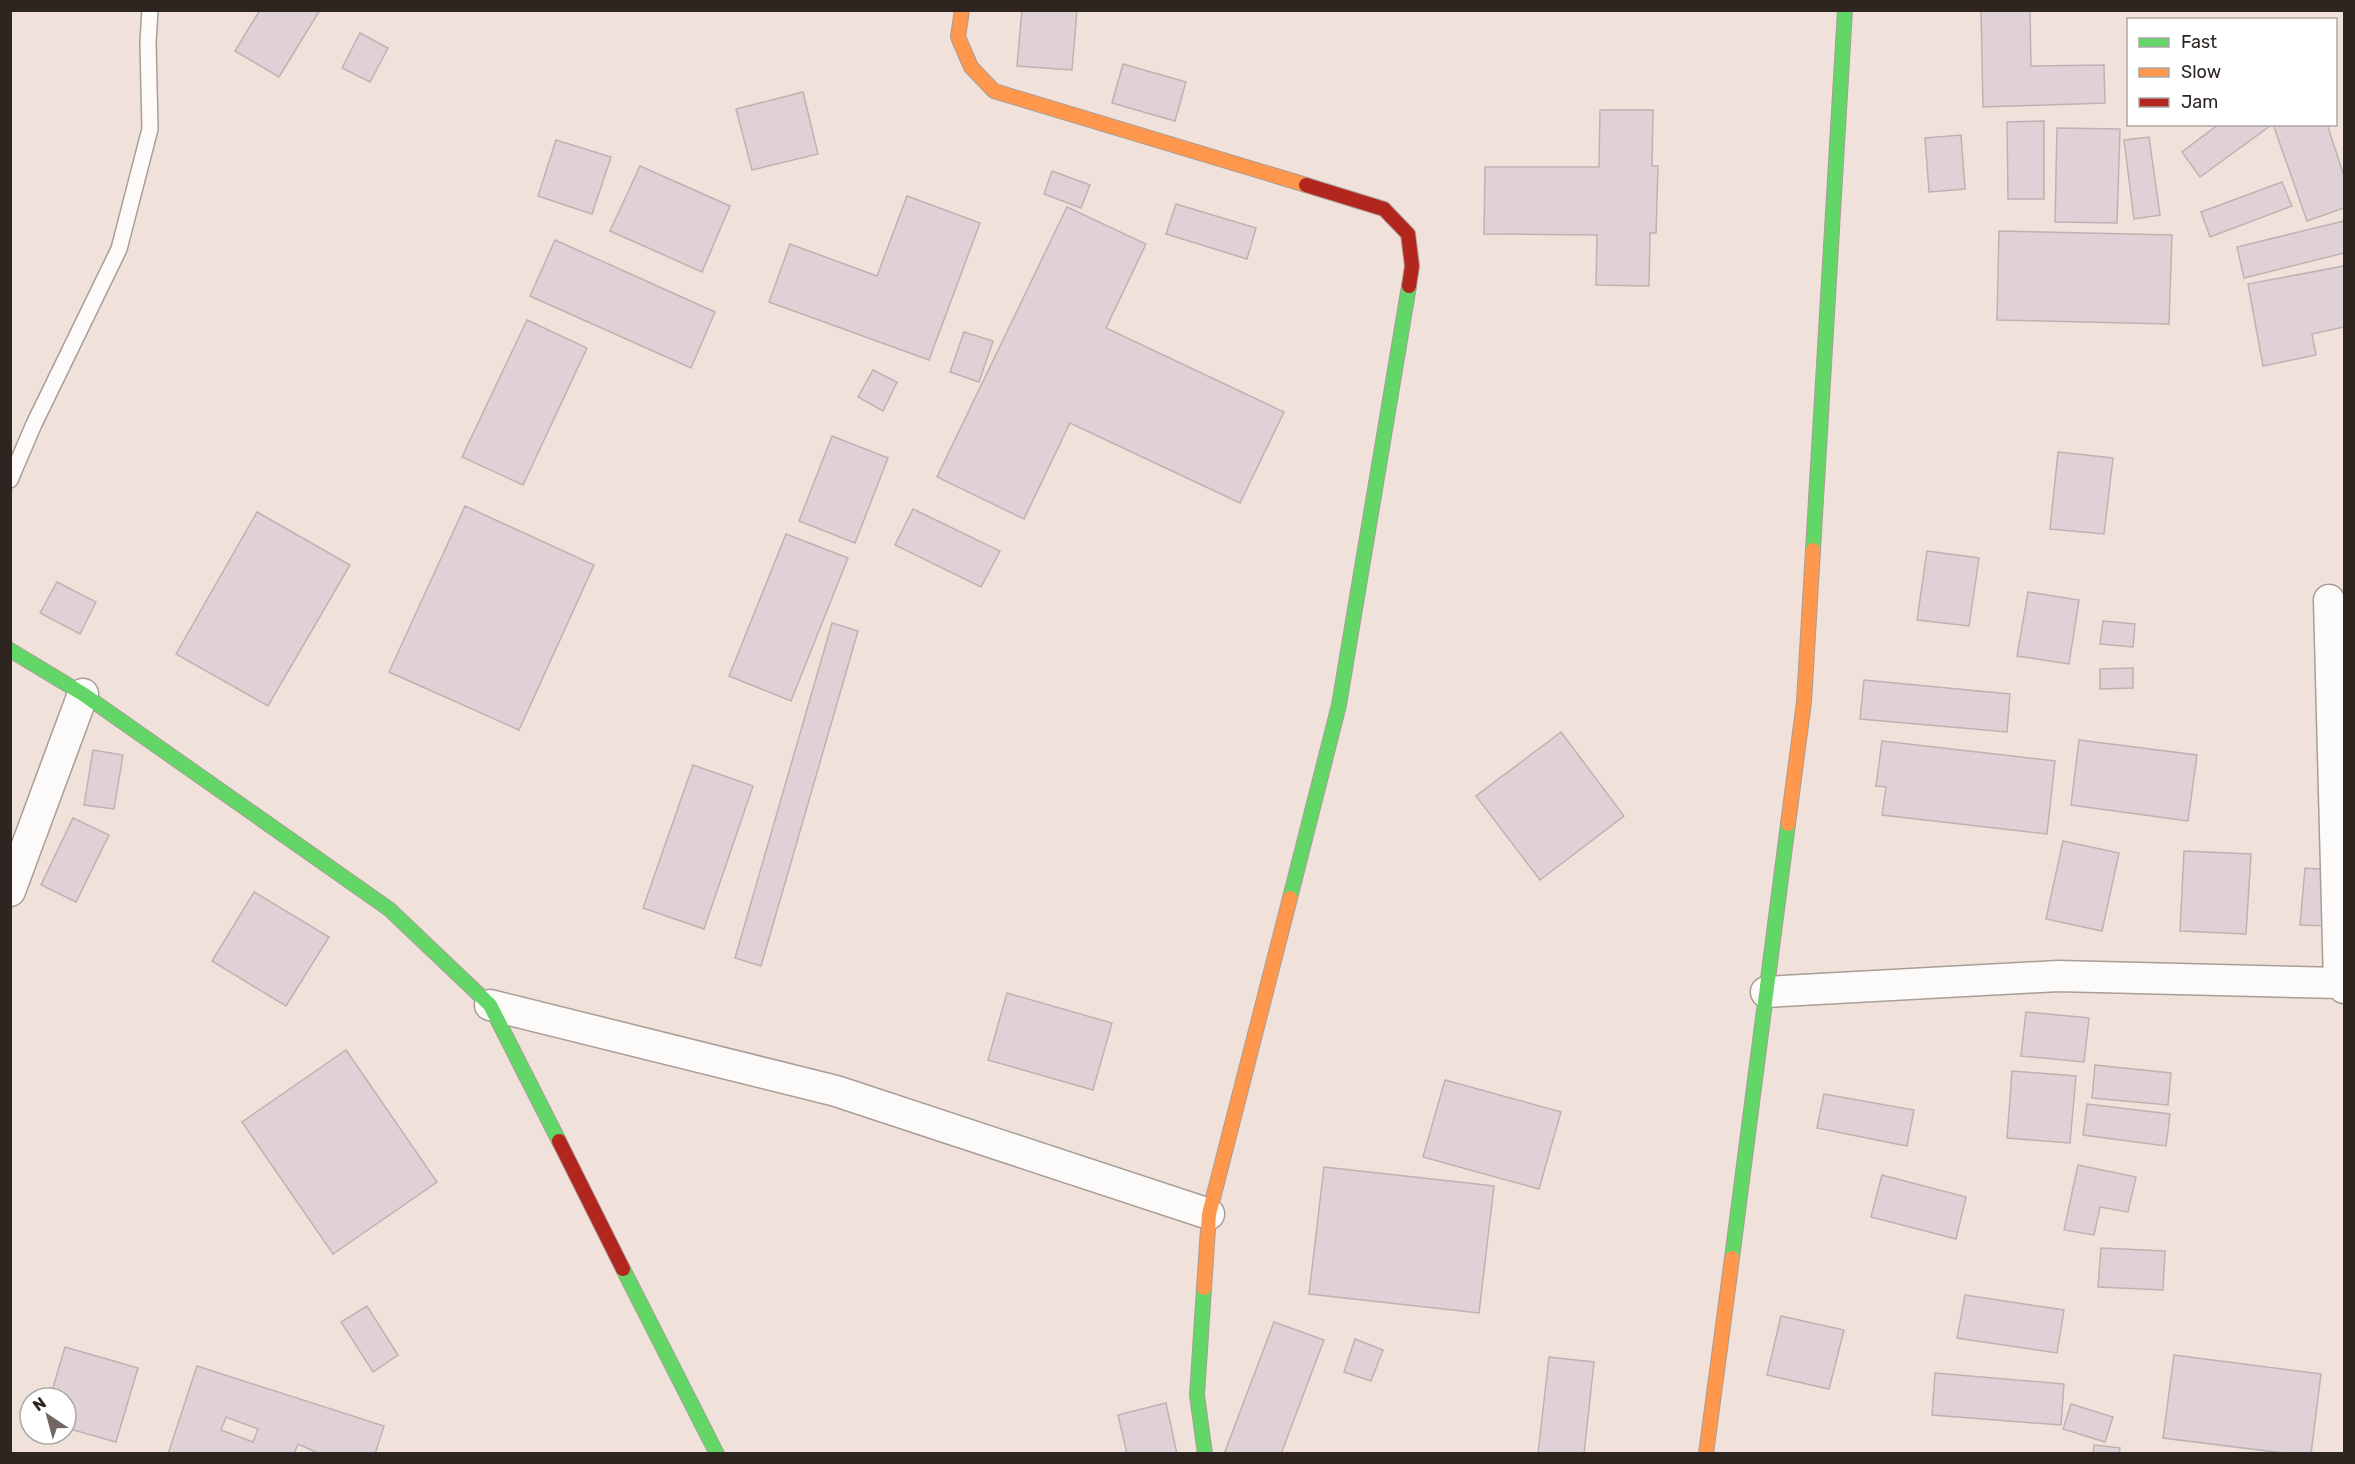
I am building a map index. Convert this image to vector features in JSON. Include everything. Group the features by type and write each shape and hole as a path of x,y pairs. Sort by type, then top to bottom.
{"street":[{"path":"962,10 958,37 970,67 994,91 1384,209 1408,234 1412,266 1339,705 1209,1214 1197,1395 1205,1454"},
{"path":"1706,1454 1804,702 1845,10"},
{"path":"1766,992 2058,976 2342,986 2329,600"},
{"path":"10,650 83,694 389,909 490,1005 717,1454"},
{"path":"10,891 83,694"},
{"path":"490,1005 836,1091 1209,1214"}],"lane":[{"path":"10,480 34,424 118,249 150,129 148,42 150,10"}],"building":[{"path":"260,10 320,10 279,77 235,51"},
{"path":"1022,10 1077,10 1072,70 1017,66"},
{"path":"1981,10 2030,10 2031,66 2104,65 2105,103 1983,107"},
{"path":"360,33 388,48 370,82 342,68"},
{"path":"1123,64 1186,82 1175,121 1112,103"},
{"path":"803,92 818,154 752,170 736,109"},
{"path":"1600,110 1653,110 1652,166 1658,166 1656,233 1650,233 1649,286 1596,285 1597,235 1484,234 1485,167 1599,167"},
{"path":"2044,121 2044,199 2008,199 2007,122"},
{"path":"2216,126 2270,126 2200,177 2182,152"},
{"path":"2274,126 2328,126 2344,176 2344,208 2307,221"},
{"path":"2057,128 2120,129 2117,223 2055,222"},
{"path":"1961,135 1965,189 1929,192 1925,138"},
{"path":"2149,137 2160,215 2134,219 2124,140"},
{"path":"556,140 611,157 592,214 538,196"},
{"path":"640,166 730,206 702,272 610,231"},
{"path":"1052,171 1090,185 1081,208 1044,194"},
{"path":"2282,182 2292,206 2210,237 2201,212"},
{"path":"907,196 980,223 929,360 769,302 790,244 877,276"},
{"path":"1176,204 1256,228 1247,259 1166,234"},
{"path":"1067,207 1146,244 1106,328 1284,412 1240,503 1070,423 1024,519 937,477"},
{"path":"2344,221 2344,253 2244,278 2237,247"},
{"path":"1999,231 2172,235 2169,324 1997,320"},
{"path":"555,240 715,312 691,368 530,296"},
{"path":"2344,266 2344,327 2312,334 2316,355 2263,366 2248,284"},
{"path":"527,320 587,348 523,485 462,457"},
{"path":"964,332 993,341 979,382 950,372"},
{"path":"873,370 897,382 883,411 858,397"},
{"path":"832,436 888,458 855,543 799,521"},
{"path":"2058,452 2113,458 2104,534 2050,529"},
{"path":"465,506 594,565 519,730 389,672"},
{"path":"913,509 1000,551 981,587 895,545"},
{"path":"257,512 350,565 268,706 176,654"},
{"path":"786,534 848,558 791,701 729,676"},
{"path":"1927,551 1979,558 1969,626 1917,620"},
{"path":"57,582 96,602 80,634 40,613"},
{"path":"2028,592 2079,600 2069,664 2017,656"},
{"path":"2103,621 2135,624 2133,647 2100,644"},
{"path":"832,623 858,631 761,966 735,958"},
{"path":"2133,668 2133,688 2100,689 2100,669"},
{"path":"1864,680 2010,694 2007,732 1860,719"},
{"path":"1561,732 1624,816 1540,880 1476,796"},
{"path":"2079,740 2197,755 2188,821 2071,805"},
{"path":"1882,741 2055,761 2047,834 1882,815 1886,787 1876,786"},
{"path":"93,750 123,755 114,809 84,805"},
{"path":"693,765 753,786 704,929 643,908"},
{"path":"73,818 109,835 76,902 41,885"},
{"path":"2063,841 2119,853 2102,931 2046,919"},
{"path":"2184,851 2251,854 2246,934 2180,931"},
{"path":"2305,868 2333,870 2329,926 2300,925"},
{"path":"254,892 329,937 286,1006 212,961"},
{"path":"1007,993 1112,1023 1093,1090 988,1060"},
{"path":"2026,1012 2089,1018 2084,1062 2021,1056"},
{"path":"346,1050 437,1182 333,1254 242,1122"},
{"path":"2095,1065 2171,1073 2168,1105 2092,1098"},
{"path":"2012,1071 2076,1076 2070,1143 2007,1138"},
{"path":"1445,1080 1561,1112 1539,1189 1423,1157"},
{"path":"1824,1094 1914,1110 1907,1146 1817,1128"},
{"path":"2087,1104 2170,1114 2166,1146 2083,1135"},
{"path":"2078,1165 2136,1177 2128,1212 2100,1207 2094,1235 2064,1230"},
{"path":"1324,1167 1494,1186 1479,1313 1309,1294"},
{"path":"1882,1175 1966,1197 1956,1239 1871,1217"},
{"path":"2101,1248 2165,1251 2163,1290 2098,1287"},
{"path":"1965,1295 2064,1310 2057,1353 1957,1338"},
{"path":"367,1306 398,1355 373,1372 341,1322"},
{"path":"1781,1316 1844,1330 1829,1389 1767,1375"},
{"path":"1274,1322 1324,1340 1281,1454 1224,1454"},
{"path":"1355,1339 1383,1350 1371,1381 1344,1372"},
{"path":"65,1347 138,1368 116,1442 78,1431 78,1386 54,1386"},
{"path":"2174,1355 2321,1374 2311,1454 2291,1454 2163,1438"},
{"path":"1549,1357 1594,1362 1584,1454 1538,1454"},
{"path":"197,1366 384,1426 375,1454 320,1454 298,1444 294,1454 168,1454","holes":["226,1417 258,1429 253,1442 221,1430"]},
{"path":"1935,1373 2064,1384 2061,1425 1932,1415"},
{"path":"1166,1403 1177,1454 1127,1454 1118,1415"},
{"path":"2071,1404 2113,1417 2105,1442 2063,1429"},
{"path":"2094,1445 2120,1448 2119,1454 2093,1454"}],"traffic: fast":[{"path":"1813,550 1845,10"},
{"path":"1290,898 1339,705 1409,286"},
{"path":"10,650 83,694 389,909 490,1005 559,1141"},
{"path":"1732,1258 1788,824"},
{"path":"623,1269 717,1454"},
{"path":"1204,1288 1197,1395 1205,1454"}],"traffic: slow":[{"path":"962,10 958,37 971,67 994,91 1306,185"},
{"path":"1788,824 1804,702 1813,550"},
{"path":"1204,1288 1209,1214 1290,898"},
{"path":"1706,1454 1732,1258"}],"traffic: jam":[{"path":"1306,185 1384,209 1408,234 1412,266 1409,286"},
{"path":"559,1141 623,1269"}]}
